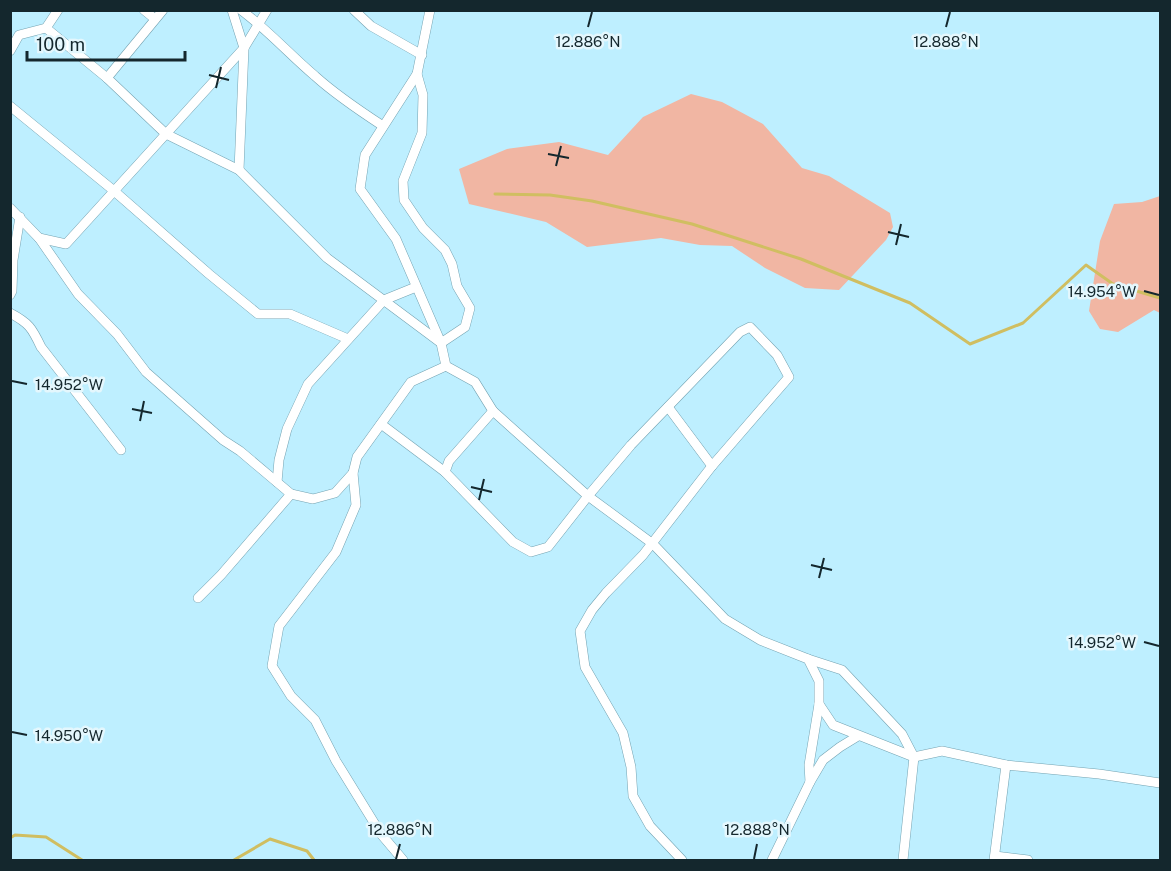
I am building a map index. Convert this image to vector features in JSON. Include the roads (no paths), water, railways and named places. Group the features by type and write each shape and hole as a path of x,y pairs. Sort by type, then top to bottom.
{"street":[{"path":"10,51 19,35 46,28 58,10"},
{"path":"144,10 155,19"},
{"path":"107,78 163,10"},
{"path":"232,10 244,48 239,170"},
{"path":"241,10 315,76 355,108 383,126"},
{"path":"39,238 66,244 244,48 267,10"},
{"path":"354,10 371,26 422,55"},
{"path":"430,10 417,74 364,155 360,189 396,239 441,343 446,366 475,382 493,411 588,496 653,544 725,620 760,640 842,670 902,734 914,758 903,861"},
{"path":"46,28 107,78 165,134 239,170 327,258 441,343"},
{"path":"417,74 423,95 422,133 403,181 404,200 423,228 445,250 452,264 457,286 470,308 465,327 441,343"},
{"path":"11,107 113,190 258,314 290,314 348,339"},
{"path":"10,208 39,238 78,294 117,334 146,372 223,440 240,451 291,494 313,499 336,493 353,473"},
{"path":"10,295 20,217"},
{"path":"277,482 279,460 287,429 308,384 384,300 416,287"},
{"path":"10,313 24,320 33,329 41,347 121,450"},
{"path":"381,424 445,472 513,542 531,552 548,547 631,445 740,332 750,327 777,355 789,377 712,466 653,544 592,610 580,631 585,667 623,734 631,767 633,796 650,826 682,861"},
{"path":"403,861 381,834 336,761 315,720 291,696 272,666 279,626 336,552 356,504 353,473 357,457 411,382 446,366"},
{"path":"668,406 712,466"},
{"path":"445,472 449,461 493,411"},
{"path":"198,598 291,494"},
{"path":"808,659 819,681 819,704 809,765 810,782"},
{"path":"819,704 833,725 914,758 942,751 1006,765 1100,774 1161,783"},
{"path":"772,861 823,760 858,736"},
{"path":"1006,765 995,858 1028,861"}],"waterway":[{"path":"495,194 550,195 592,201 692,224 801,259 910,303 970,344 1023,323 1086,265 1113,284 1160,298"},
{"path":"10,838 15,835 46,837 82,860"},
{"path":"234,860 270,839 307,851 314,860"}]}
